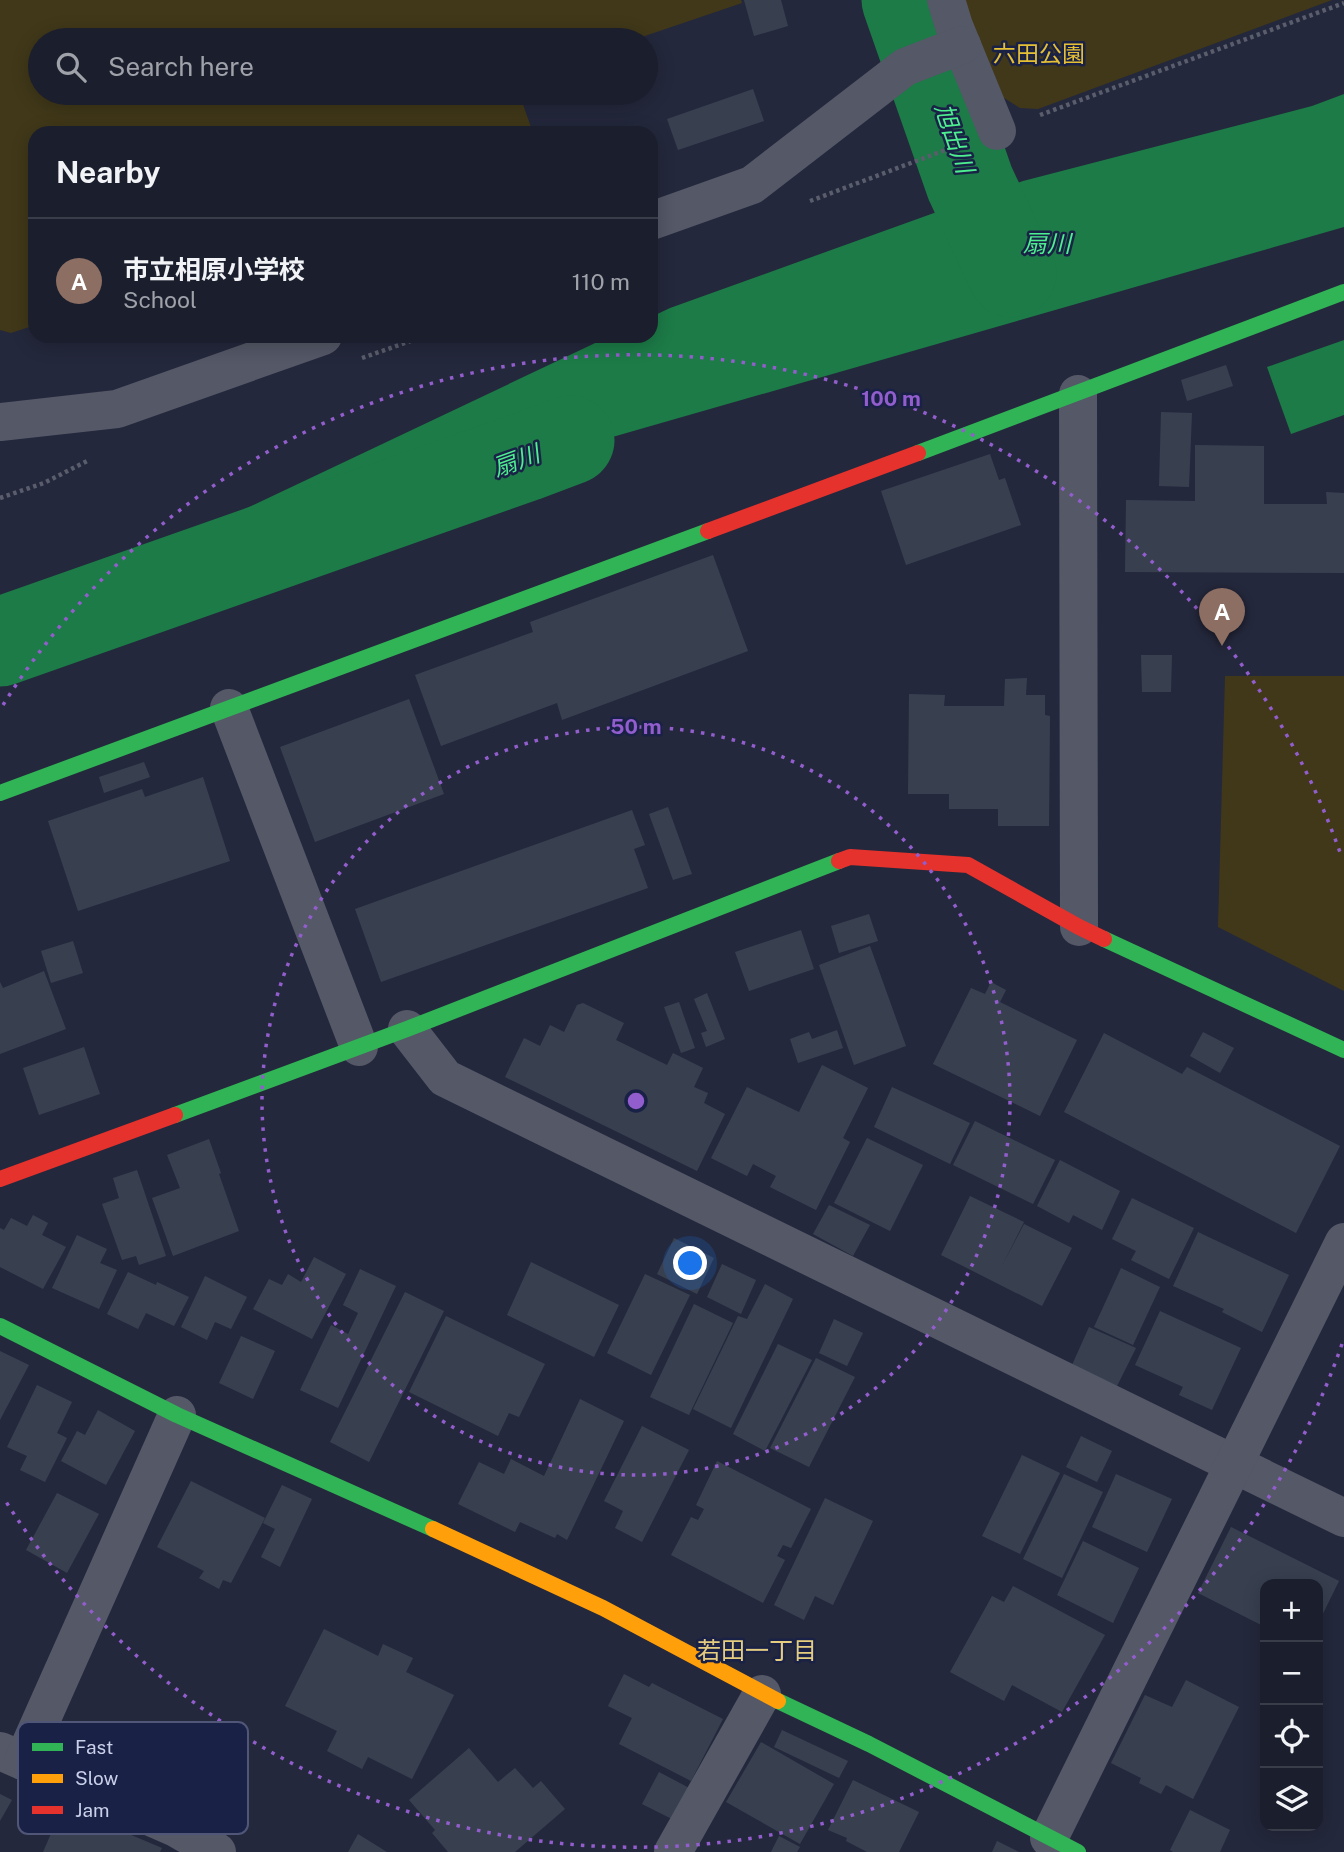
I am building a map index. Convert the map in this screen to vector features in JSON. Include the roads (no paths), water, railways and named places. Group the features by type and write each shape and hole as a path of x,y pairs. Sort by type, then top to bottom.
{"street":[{"path":"946,0 954,48 997,131"},
{"path":"658,219 752,185 905,67 954,48"},
{"path":"0,793 1078,394 1344,292"},
{"path":"0,422 117,409 303,343"},
{"path":"1078,394 1079,926"},
{"path":"229,708 359,1047"},
{"path":"0,1179 407,1029 850,857 968,865 1079,926 1344,1049"},
{"path":"407,1029 445,1078 1344,1518"},
{"path":"0,1326 177,1415 603,1608 762,1694 869,1744 1063,1845 1253,1423 1344,1242"},
{"path":"28,1722 177,1415"},
{"path":"674,1852 762,1694"},
{"path":"186,1834 217,1852"}],"water":[{"name":"扇川","path":"1344,94 1344,227 303,526 0,650 0,604 245,509 595,343 658,343 658,314 670,308 1023,181 1312,106"},
{"path":"1344,340 1344,415 1291,434 1267,367"}],"waterway":[{"name":"旭出川","path":"906,0 970,183 1012,273"},
{"name":"扇川","path":"0,642 570,440"}],"place":[{"name":"市立相原小学校","path":"1222,646"}],"district":[{"name":"若田一丁目","path":"757,1650"}],"park label":[{"name":"六田公園","path":"1039,53"}]}
